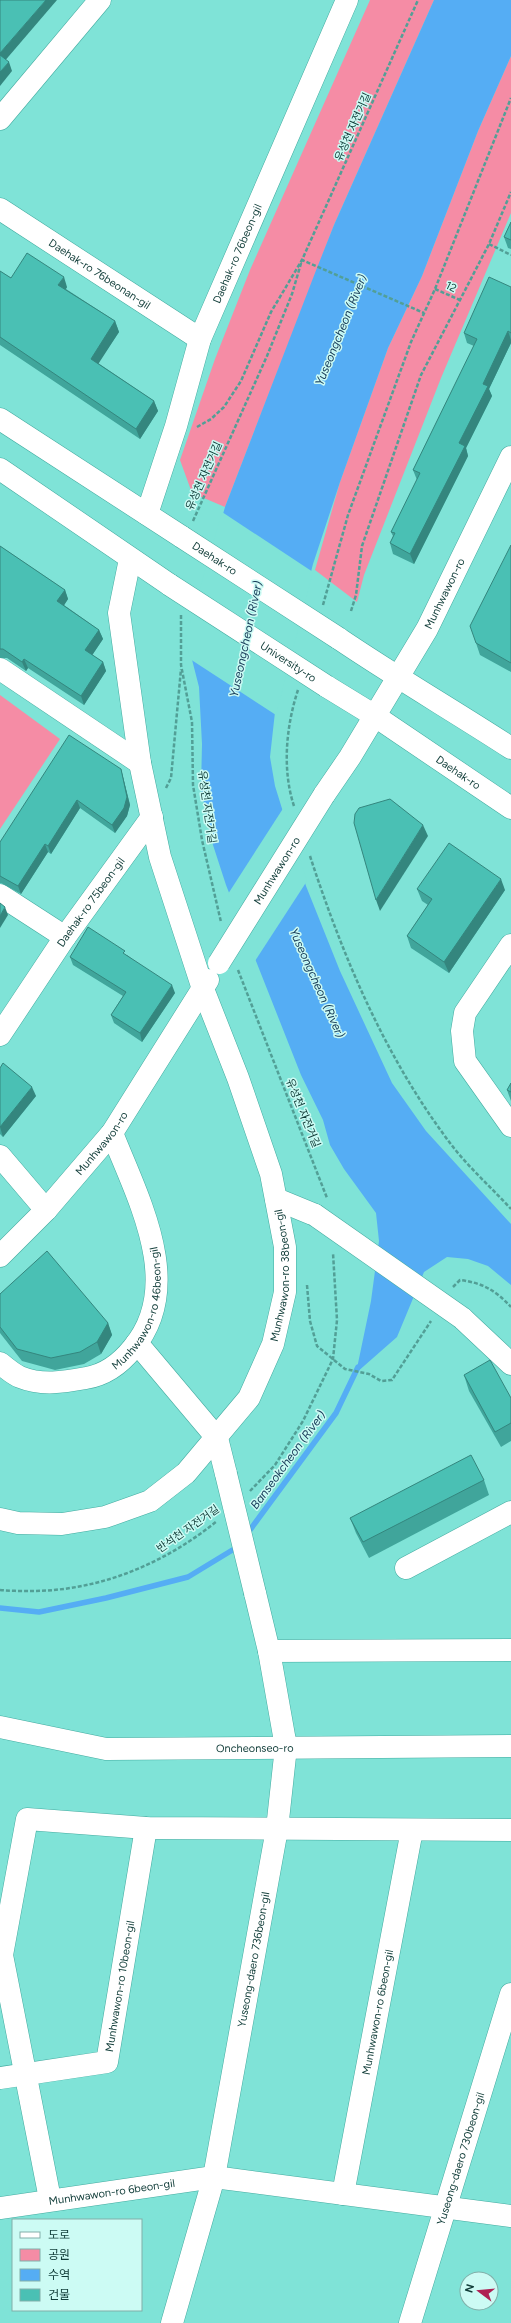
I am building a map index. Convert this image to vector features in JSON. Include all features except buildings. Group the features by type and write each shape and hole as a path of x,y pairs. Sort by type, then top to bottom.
{"street":[{"path":"0,119 100,0"},
{"name":"Daehak-ro 76beon-gil","path":"147,514 176,426 200,339 347,0"},
{"name":"Daehak-ro 76beonan-gil","path":"0,208 200,339"},
{"name":"Daehak-ro","path":"0,419 147,514 187,530 338,638 397,678 450,708 511,748"},
{"name":"Munhwawon-ro","path":"0,1256 46,1210 112,1133 204,989 227,963 324,795 375,716 426,629 511,458"},
{"path":"0,468 130,559 119,613 140,763 152,817"},
{"name":"University-ro","path":"130,559 326,686"},
{"path":"0,669 140,763"},
{"name":"Daehak-ro","path":"326,686 375,716 511,808"},
{"name":"Daehak-ro 75beon-gil","path":"0,1035 65,937 152,817"},
{"name":"Munhwawon-ro 38beon-gil","path":"0,1519 18,1522 62,1524 105,1517 150,1501 186,1473 249,1398 273,1344 285,1292 285,1247 276,1199 257,1131 204,989 160,857 152,817"},
{"path":"0,895 65,937"},
{"path":"509,953 465,1013 462,1031 465,1061 511,1126"},
{"name":"Munhwawon-ro 46beon-gil","path":"0,1363 20,1377 52,1384 98,1376 124,1359 137,1343 154,1308 158,1285 146,1222 112,1133"},
{"path":"0,1156 46,1210"},
{"path":"276,1199 321,1208 462,1318 511,1364"},
{"path":"137,1343 216,1438"},
{"name":"Yuseong-daero 736beon-gil","path":"172,2323 214,2176 277,1829 286,1748 269,1651 216,1438"},
{"path":"406,1568 511,1512"},
{"path":"269,1651 511,1650"},
{"name":"Oncheonseo-ro","path":"0,1727 106,1749 511,1746"},
{"path":"50,2199 1,1956 27,1819 146,1828 511,1830"},
{"name":"Munhwawon-ro 10beon-gil","path":"0,2078 107,2062 146,1828"},
{"name":"Munhwawon-ro 6beon-gil","path":"343,2194 412,1830"},
{"name":"Yuseong-daero 730beon-gil","path":"410,2323 511,1994"},
{"name":"Munhwawon-ro 6beon-gil","path":"0,2208 50,2199 214,2176 511,2216"}],"path":[{"name":"유성천 자전거길","path":"176,426 195,428 211,419 224,407 241,381 271,312 302,260 418,0"},
{"path":"351,611 356,595 362,546 421,375 489,244 511,192"},
{"path":"489,244 511,255"},
{"name":"유성천 자전거길","path":"187,530 267,356 292,294 302,260"},
{"path":"302,260 424,312"},
{"name":"12","path":"435,289 460,300"},
{"name":"유성천 자전거길","path":"181,610 181,665 192,722 193,785 202,840 222,928"},
{"path":"152,817 171,778 181,665"},
{"name":"유성천 자전거길","path":"227,963 321,1208"},
{"path":"246,1496 275,1465 303,1420 333,1359 337,1320 333,1246"},
{"path":"333,1359 345,1369 369,1374"},
{"name":"반석천 자전거길","path":"0,1590 60,1591 111,1580 160,1559 206,1530 223,1516"}],"green space":[{"path":"370,0 434,0 334,225 225,507 192,493 180,460 215,359 250,270"},
{"path":"511,56 511,213 441,378 364,575 357,602 315,570 340,482 388,348 422,276 478,131"},
{"path":"0,695 60,739 0,829"}],"water":[{"name":"Yuseongcheon (River)","path":"434,0 511,0 511,56 478,131 422,276 388,348 340,482 313,564 275,712 270,757 275,786 306,886 340,971 392,1083 426,1131 511,1224 511,1285 488,1266 468,1259 447,1257 424,1272 397,1337 356,1373 371,1301 379,1241 376,1213 344,1169 330,1145 323,1120 301,1075 226,885 213,845 201,789 202,744 199,687 187,640 225,507 315,273 334,225"}],"pier":[{"path":"222,512 313,572 276,715 190,659 185,640"},
{"path":"284,807 307,881 255,961 228,894"}],"waterway":[{"name":"Banseokcheon (River)","path":"247,1534 336,1413 358,1367"},
{"name":"Banseokcheon (River)","path":"0,1608 39,1612 106,1598 188,1577 239,1546"}]}
